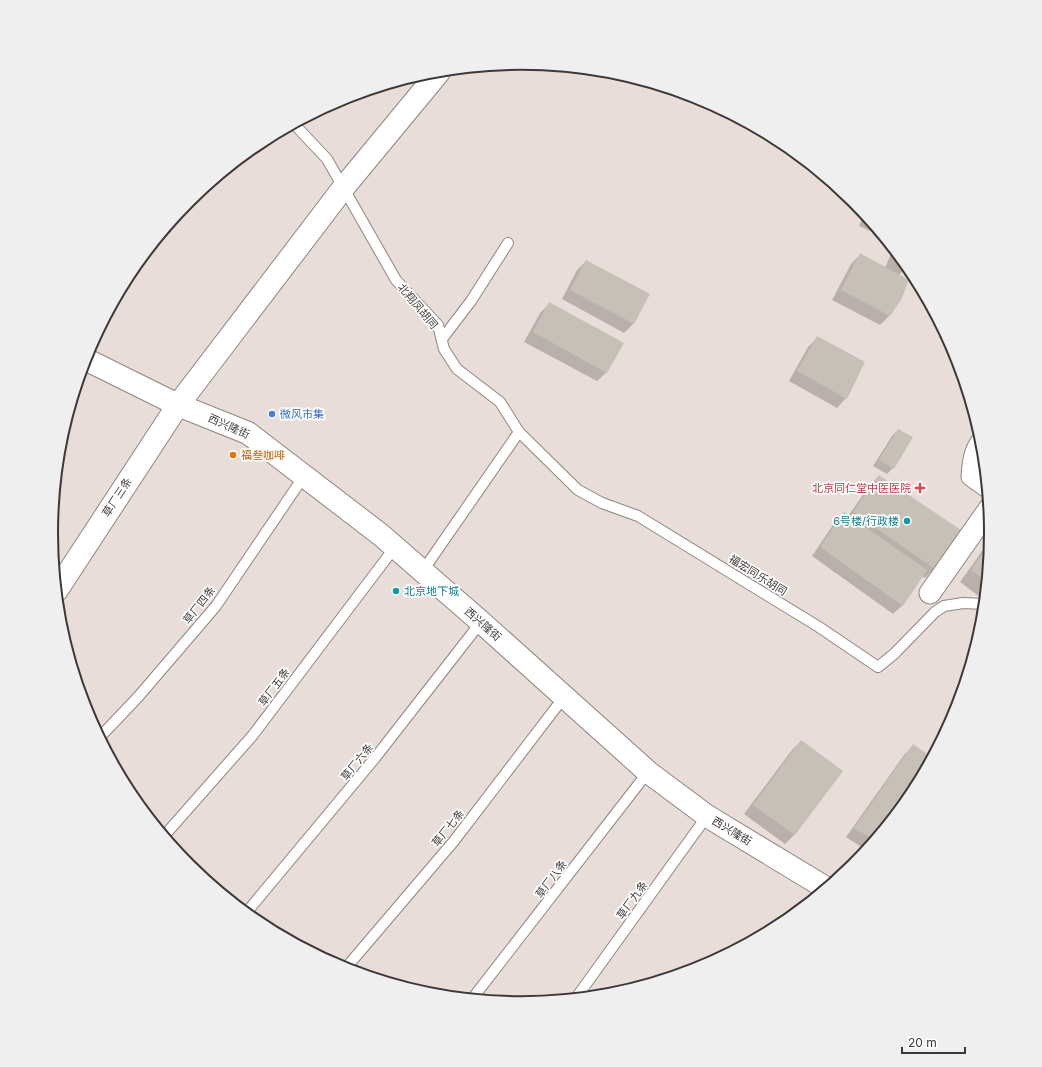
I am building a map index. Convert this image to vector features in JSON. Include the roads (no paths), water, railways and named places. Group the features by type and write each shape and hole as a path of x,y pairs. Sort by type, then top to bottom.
{"street":[{"path":"178,405 344,187 432,79"},
{"name":"西兴隆街","path":"91,362 178,405 248,433 394,547 481,622 648,772 707,816 822,885"},
{"name":"草厂三条","path":"61,584 178,405"},
{"path":"976,449 972,476 981,482"},
{"path":"930,593 983,517"}],"lane":[{"name":"北翔凤胡同","path":"298,128 327,159 396,280 438,325 444,349 457,369 500,402 519,432"},
{"path":"442,340 470,301 508,243"},
{"path":"422,572 519,432"},
{"name":"福宏同乐胡同","path":"519,432 578,490 602,503 638,516 819,628 878,667 894,654 935,612 944,606 963,603 978,604"},
{"name":"草厂四条","path":"104,733 138,697 216,606 304,476"},
{"name":"草厂五条","path":"167,832 253,735 394,547"},
{"name":"草厂六条","path":"250,908 375,758 481,622"},
{"name":"草厂七条","path":"350,963 454,841 564,697"},
{"name":"草厂八条","path":"476,994 648,772"},
{"name":"草厂九条","path":"579,993 707,816"}],"place":[{"name":"微风市集","path":"272,414"},
{"name":"福叁咖啡","path":"233,455"},
{"name":"北京同仁堂中医医院","path":"920,488"},
{"name":"6号楼/行政楼","path":"907,521"},
{"name":"北京地下城","path":"396,591"}]}
